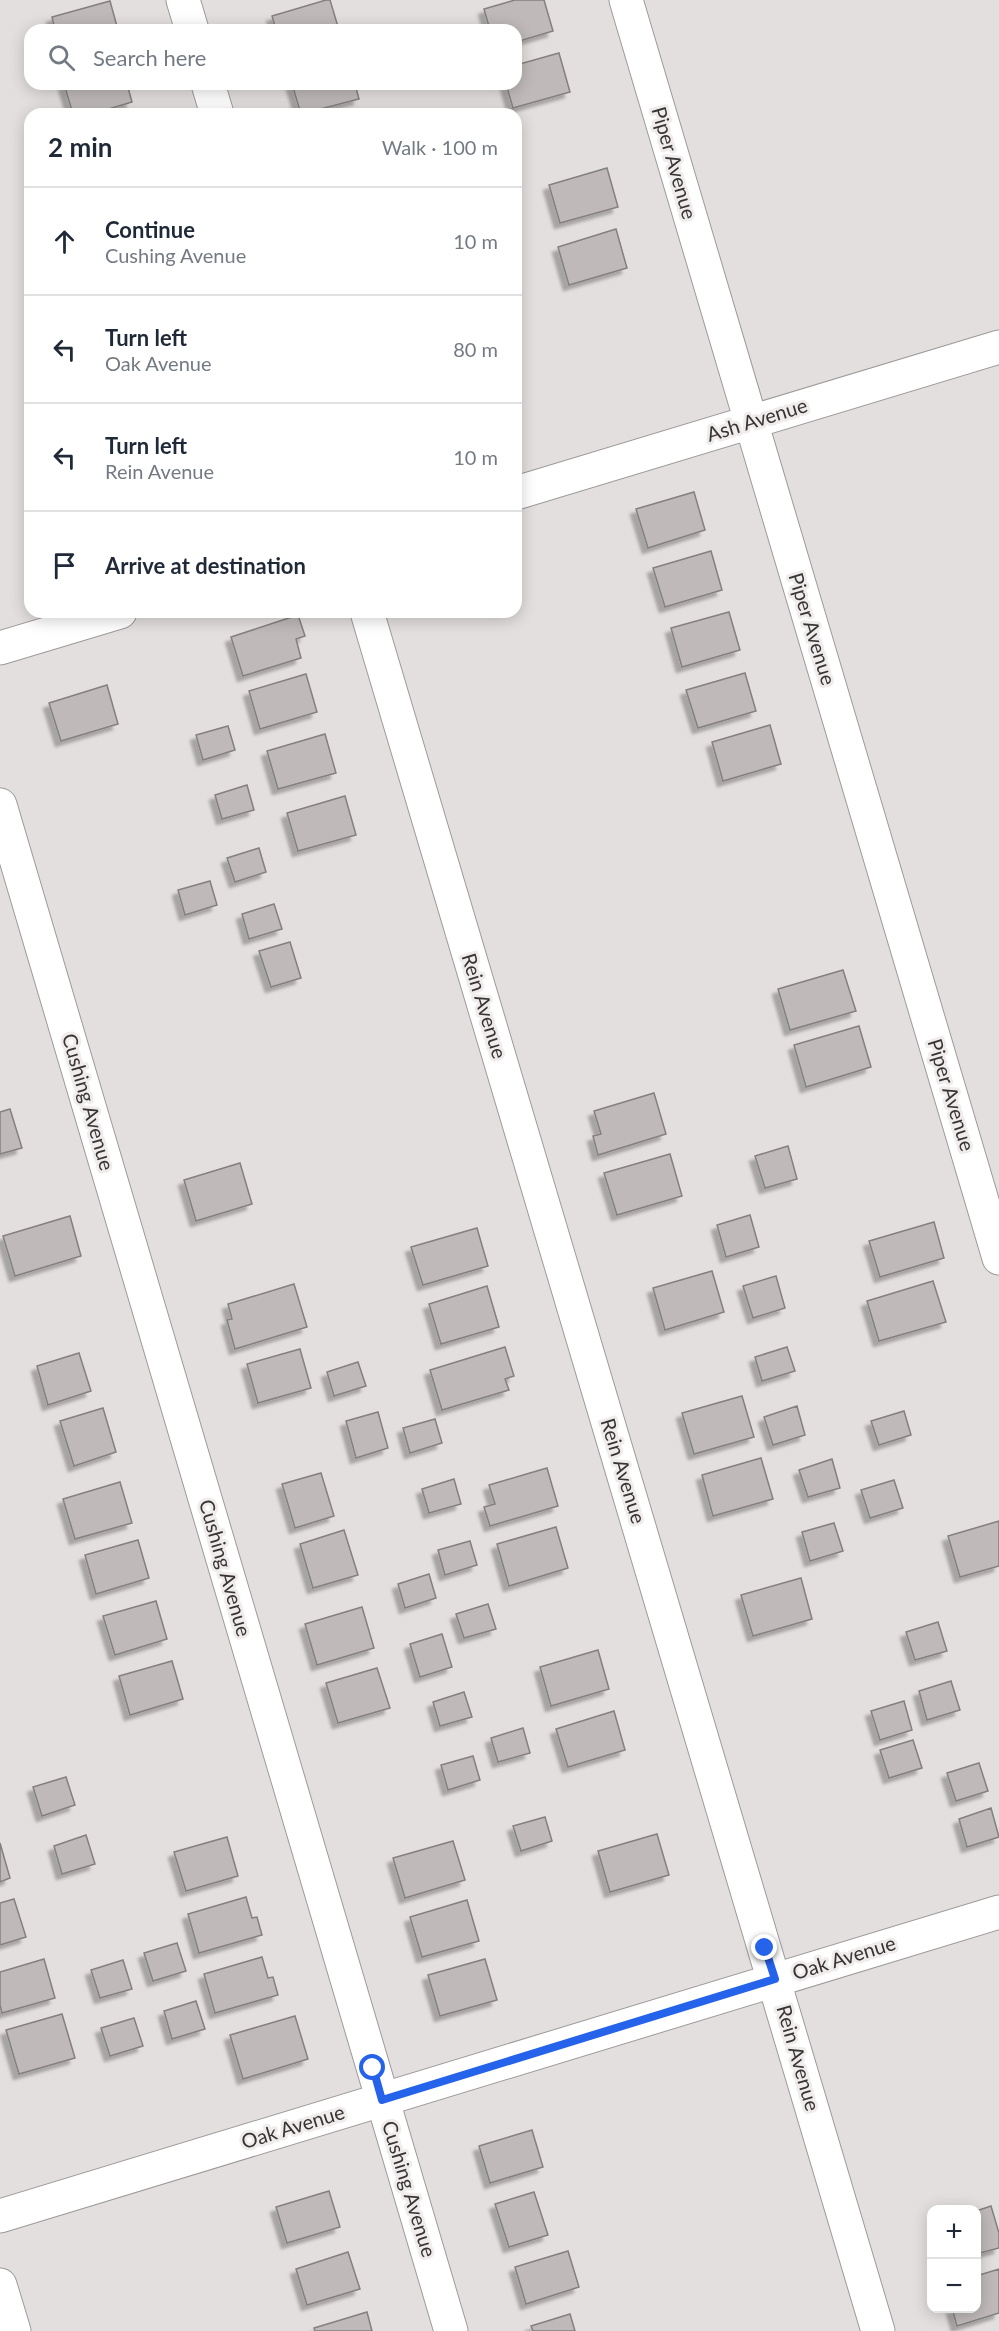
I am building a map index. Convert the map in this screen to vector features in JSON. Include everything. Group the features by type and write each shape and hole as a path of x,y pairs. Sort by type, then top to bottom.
{"street":[{"path":"183,0 190,24"},
{"name":"Piper Avenue","path":"626,0 999,1258"},
{"path":"210,90 215,108"},
{"name":"Ash Avenue","path":"522,491 999,347"},
{"path":"0,648 100,618"},
{"name":"Rein Avenue","path":"369,618 878,2331"},
{"name":"Cushing Avenue","path":"0,805 451,2331"},
{"name":"Oak Avenue","path":"0,2216 999,1912"},
{"path":"0,2285 14,2331"}],"building":[{"path":"330,0 337,24 274,24 272,16"},
{"path":"515,0 544,0 553,31 522,40 522,24 488,24 484,9"},
{"path":"110,1 116,24 54,24 52,17"},
{"path":"559,53 570,92 513,108 508,90 522,90 522,63"},
{"path":"66,90 129,90 132,102 112,108 71,108"},
{"path":"294,90 357,90 359,99 324,108 299,108"},
{"path":"607,168 618,207 560,223 549,185"},
{"path":"616,229 627,268 569,285 558,247"},
{"path":"694,492 705,530 648,548 636,509"},
{"path":"711,551 722,590 665,607 653,568"},
{"path":"729,612 740,650 682,667 671,628"},
{"path":"289,618 299,618 305,636 296,639 301,658 243,676 231,637"},
{"path":"745,673 756,711 698,728 686,690"},
{"path":"306,674 317,712 260,729 249,691"},
{"path":"107,685 118,724 61,741 49,703"},
{"path":"770,725 781,764 723,781 712,742"},
{"path":"228,726 235,750 203,760 196,735"},
{"path":"325,734 336,773 278,789 267,751"},
{"path":"247,785 254,810 222,819 215,795"},
{"path":"345,796 356,835 298,851 287,813"},
{"path":"259,848 266,872 235,882 227,858"},
{"path":"210,881 217,905 185,915 178,890"},
{"path":"274,904 282,929 249,939 242,914"},
{"path":"290,942 301,978 271,987 259,951"},
{"path":"843,970 856,1011 790,1030 778,989"},
{"path":"859,1026 871,1067 806,1087 794,1045"},
{"path":"654,1093 666,1134 598,1155 593,1136 601,1134 594,1111"},
{"path":"10,1109 22,1148 0,1154 0,1112"},
{"path":"788,1146 797,1179 765,1188 755,1156"},
{"path":"670,1154 682,1196 617,1215 604,1173"},
{"path":"240,1163 252,1204 196,1221 184,1180"},
{"path":"750,1215 759,1247 726,1257 717,1225"},
{"path":"70,1216 81,1256 15,1276 3,1236"},
{"path":"934,1222 944,1258 880,1277 869,1241"},
{"path":"477,1228 488,1266 423,1285 411,1247"},
{"path":"712,1271 724,1312 665,1330 653,1288"},
{"path":"776,1276 785,1308 753,1318 743,1286"},
{"path":"933,1281 946,1322 879,1341 867,1301"},
{"path":"294,1284 307,1327 235,1349 227,1320 232,1319 228,1304"},
{"path":"487,1286 499,1327 441,1344 429,1304"},
{"path":"505,1347 514,1376 505,1379 509,1390 442,1410 430,1370"},
{"path":"787,1347 795,1371 762,1381 755,1357"},
{"path":"300,1349 311,1388 258,1403 247,1364"},
{"path":"79,1353 91,1391 48,1405 37,1366"},
{"path":"358,1362 366,1386 334,1396 327,1372"},
{"path":"742,1396 754,1437 694,1454 682,1413"},
{"path":"797,1406 805,1435 773,1445 764,1417"},
{"path":"103,1408 116,1452 74,1466 60,1421"},
{"path":"904,1411 911,1435 879,1445 871,1421"},
{"path":"378,1412 388,1448 356,1458 346,1421"},
{"path":"435,1419 442,1443 410,1453 403,1428"},
{"path":"761,1458 773,1499 713,1516 702,1475"},
{"path":"832,1459 840,1488 808,1497 799,1470"},
{"path":"547,1468 558,1506 490,1526 484,1507 495,1504 489,1485"},
{"path":"321,1473 334,1516 295,1528 282,1484"},
{"path":"454,1479 461,1504 429,1513 422,1489"},
{"path":"894,1480 903,1508 870,1518 861,1490"},
{"path":"120,1482 132,1523 75,1539 63,1499"},
{"path":"999,1521 999,1566 960,1577 948,1536"},
{"path":"834,1523 843,1551 810,1561 802,1532"},
{"path":"556,1527 568,1568 509,1586 497,1544"},
{"path":"344,1530 358,1575 313,1588 300,1544"},
{"path":"138,1540 149,1578 96,1594 85,1555"},
{"path":"470,1541 477,1565 445,1575 438,1550"},
{"path":"429,1574 436,1598 405,1608 398,1584"},
{"path":"801,1578 812,1619 753,1636 741,1595"},
{"path":"156,1601 167,1639 115,1655 103,1616"},
{"path":"488,1604 496,1629 464,1638 456,1614"},
{"path":"362,1607 374,1648 317,1665 305,1624"},
{"path":"938,1622 947,1651 915,1660 906,1632"},
{"path":"442,1634 452,1667 420,1677 410,1644"},
{"path":"598,1650 609,1689 551,1706 540,1667"},
{"path":"172,1661 183,1699 130,1715 119,1676"},
{"path":"377,1668 390,1708 338,1723 326,1683"},
{"path":"951,1681 960,1710 927,1720 919,1691"},
{"path":"464,1692 472,1717 440,1726 433,1702"},
{"path":"904,1701 912,1730 880,1740 871,1711"},
{"path":"614,1711 625,1750 568,1767 556,1729"},
{"path":"523,1728 530,1753 498,1762 491,1738"},
{"path":"913,1740 922,1768 889,1778 880,1750"},
{"path":"473,1756 480,1780 448,1790 441,1765"},
{"path":"979,1763 988,1791 956,1801 947,1773"},
{"path":"66,1777 75,1805 42,1816 33,1787"},
{"path":"991,1808 999,1837 967,1847 959,1819"},
{"path":"545,1817 552,1841 521,1851 513,1826"},
{"path":"657,1834 669,1875 610,1892 598,1851"},
{"path":"86,1835 95,1864 62,1874 54,1846"},
{"path":"227,1837 238,1876 186,1891 174,1852"},
{"path":"453,1841 465,1880 405,1898 393,1858"},
{"path":"0,1843 10,1878 0,1882"},
{"path":"246,1897 252,1918 257,1917 262,1935 199,1953 188,1914"},
{"path":"14,1899 26,1937 0,1945 0,1903"},
{"path":"467,1900 479,1941 422,1957 410,1917"},
{"path":"177,1943 186,1971 153,1981 144,1953"},
{"path":"262,1957 268,1978 273,1977 278,1995 215,2013 204,1974"},
{"path":"44,1959 55,1998 2,2013 0,1972"},
{"path":"485,1959 497,2000 440,2016 428,1975"},
{"path":"123,1960 132,1989 100,1998 91,1970"},
{"path":"196,2001 205,2029 172,2039 164,2011"},
{"path":"62,2014 75,2058 19,2074 6,2030"},
{"path":"295,2016 308,2059 243,2079 230,2035"},
{"path":"134,2018 143,2046 110,2056 101,2028"},
{"path":"532,2130 543,2167 490,2183 479,2146"},
{"path":"329,2191 340,2227 287,2243 276,2207"},
{"path":"534,2192 548,2235 509,2247 495,2204"},
{"path":"991,2206 999,2233 999,2248 981,2253 981,2209"},
{"path":"568,2251 579,2287 526,2304 515,2267"},
{"path":"348,2252 360,2289 307,2305 296,2269"},
{"path":"999,2269 999,2313 957,2326 953,2313 981,2313 981,2274"},
{"path":"367,2312 372,2331 315,2331 314,2328"},
{"path":"570,2314 575,2331 533,2331 531,2326"}],"route":[{"path":"373,2068 382,2100 775,1979 765,1948"}]}
